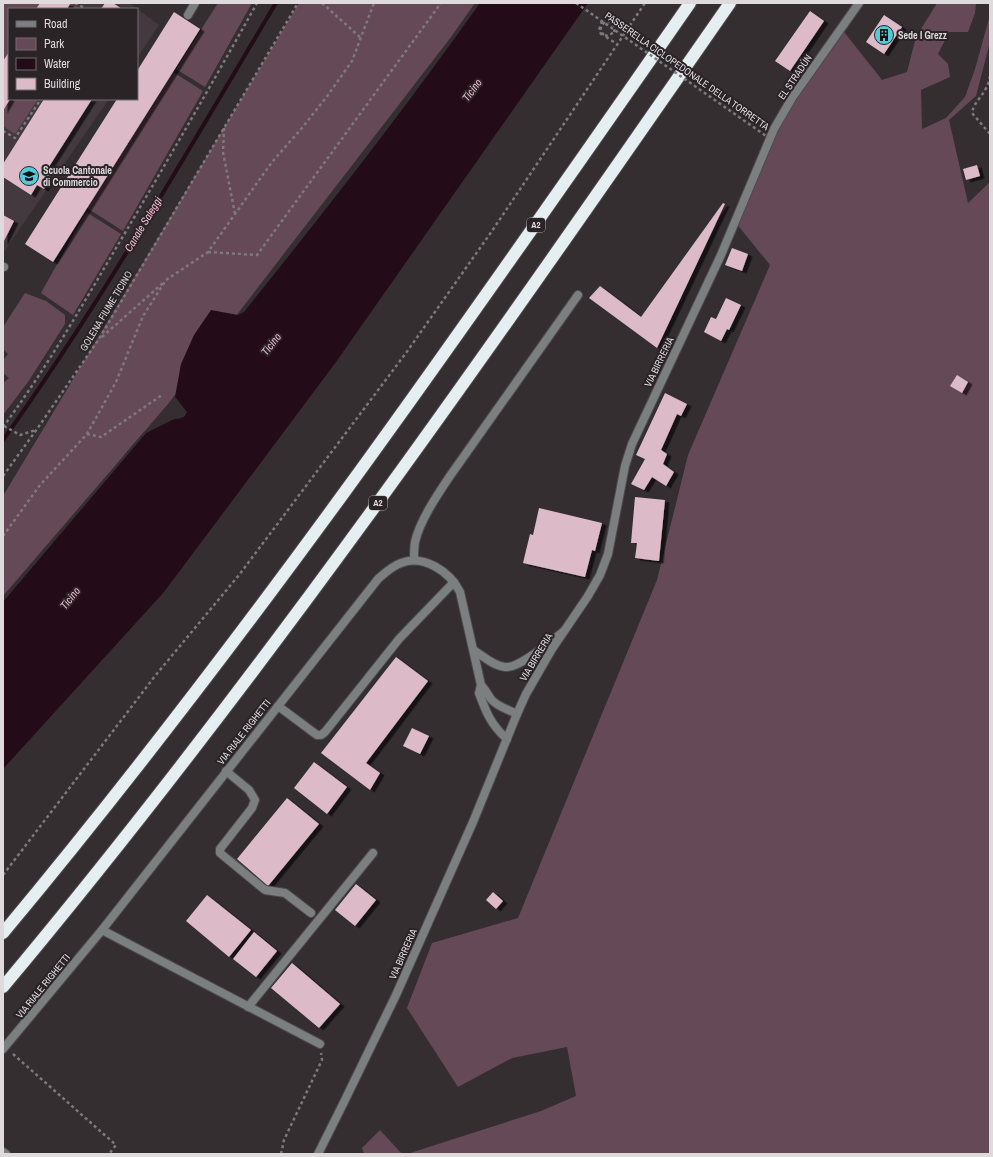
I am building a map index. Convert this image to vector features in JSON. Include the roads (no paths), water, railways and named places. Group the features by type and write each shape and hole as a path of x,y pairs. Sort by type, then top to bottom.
{"highway":[{"name":"A2","path":"3,933 111,800 278,583 559,193 690,3"},
{"name":"A2","path":"3,987 71,906 140,819 301,608 456,394 730,3"}],"street":[{"path":"188,14 195,3"},
{"name":"EL STRADÚN","path":"757,168 769,138 792,98 859,3"},
{"name":"VIA BIRRERIA","path":"318,1154 396,995 473,822 517,714 537,674 588,596 602,569 608,554 625,466 632,444 736,223 757,168"},
{"path":"507,739 498,731 489,719 479,693 481,685 475,651 460,592 454,582 438,568 414,560 415,542 418,532 431,506 455,469 578,295"},
{"name":"VIA RIALE RIGHETTI","path":"4,1048 102,930 378,579 395,565 414,560"},
{"path":"278,706 312,733 321,735 399,639 454,582"},
{"path":"475,651 498,665 505,667 513,666 525,660 564,632"},
{"path":"481,685 488,691 490,698 495,703 517,714"},
{"path":"226,771 249,790 255,800 252,808 220,849 220,853 265,890 288,895 311,913"},
{"path":"248,1007 373,853"},
{"path":"102,930 320,1044"}],"water":[{"name":"Ticino","path":"480,3 588,3 336,362 164,592 3,769 3,602 146,433 176,418 179,419 186,412 175,397 181,364 194,335 211,310 238,315 244,312 423,82"}],"waterway":[{"name":"Canale Saleggi","path":"3,440 40,387 110,279 276,3"}],"place":[{"name":"Sede I Grezz","path":"884,35"},
{"name":"Scuola Cantonale di Commercio","path":"29,176"}]}
